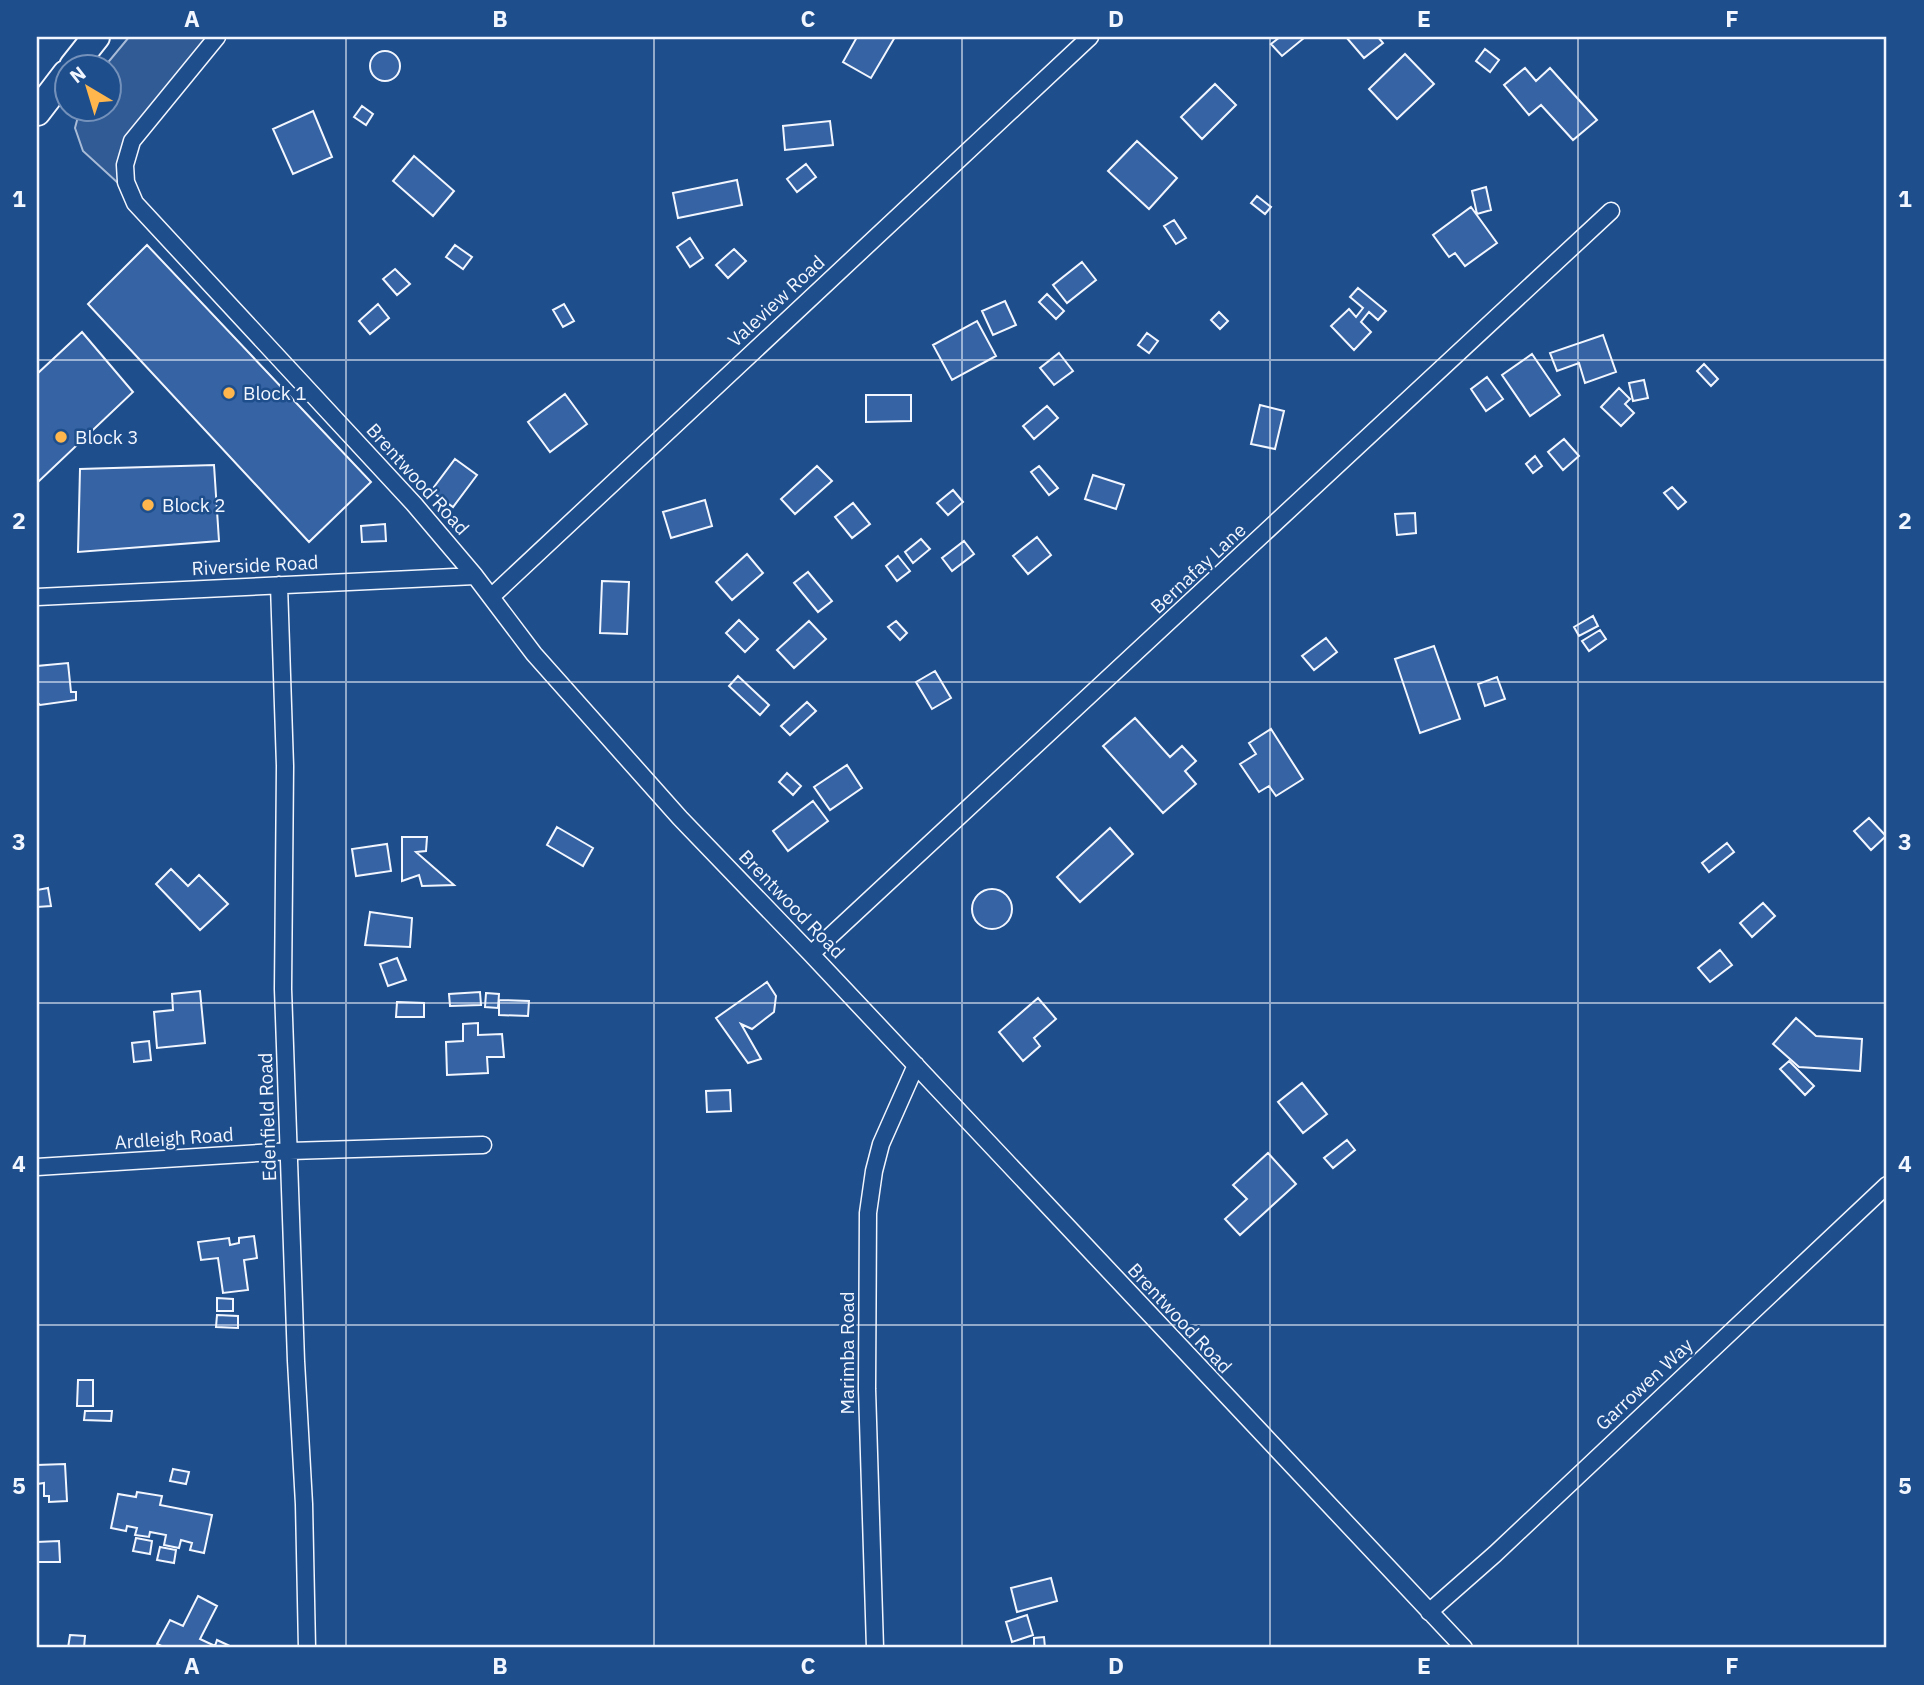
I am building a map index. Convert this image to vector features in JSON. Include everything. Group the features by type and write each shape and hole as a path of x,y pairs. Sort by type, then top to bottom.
{"highway":[{"path":"84,52 96,37"},
{"path":"37,112 52,92"}],"street":[{"name":"Brentwood Road","path":"217,37 132,141 125,165 126,182 135,203 414,504 475,576 534,654 680,818 1464,1648"},
{"name":"Valeview Road","path":"491,597 1090,37"},
{"name":"Bernafay Lane","path":"811,954 1611,211"},
{"name":"Riverside Road","path":"37,597 475,576"},
{"name":"Edenfield Road","path":"279,585 285,766 284,989 307,1648"},
{"name":"Marimba Road","path":"876,1648 867,1389 868,1213 881,1144 916,1065"},
{"name":"Ardleigh Road","path":"37,1167 290,1152 483,1145"},
{"name":"Garrowen Way","path":"1429,1612 1495,1554 1887,1185"}],"shaded area":[{"path":"129,37 210,37 118,164 118,183 83,151 75,128 77,122 122,122 122,52 117,52"}],"building":[{"path":"857,37 895,37 871,78 843,62"},
{"path":"1280,37 1304,38 1282,56 1271,44"},
{"path":"1346,37 1378,37 1383,43 1364,58"},
{"path":"1485,49 1499,60 1490,72 1476,61"},
{"path":"385,51 396,55 400,66 396,77 385,81 374,77 370,66 374,55"},
{"path":"1405,54 1434,84 1397,119 1369,89"},
{"path":"1525,68 1536,81 1550,68 1597,120 1573,140 1541,105 1529,115 1504,85"},
{"path":"1215,84 1236,105 1202,139 1181,117"},
{"path":"362,106 373,114 366,125 354,117"},
{"path":"313,111 332,157 293,174 273,129"},
{"path":"830,121 833,145 785,150 783,126"},
{"path":"1137,141 1177,178 1149,209 1108,171"},
{"path":"414,156 454,191 433,216 393,181"},
{"path":"806,164 816,177 797,192 787,179"},
{"path":"737,180 742,205 678,218 673,193"},
{"path":"1486,187 1491,210 1477,214 1472,191"},
{"path":"1257,196 1271,207 1265,214 1251,203"},
{"path":"1471,207 1497,243 1465,266 1455,253 1449,257 1433,235"},
{"path":"1174,220 1186,238 1176,244 1164,226"},
{"path":"690,238 703,258 690,267 677,247"},
{"name":"Block 1","path":"147,245 371,482 309,542 88,304"},
{"path":"455,245 472,257 463,269 446,257"},
{"path":"734,249 746,261 728,278 716,265"},
{"path":"1082,262 1096,280 1067,303 1053,285"},
{"path":"395,269 410,284 397,295 383,279"},
{"path":"1358,288 1386,311 1378,320 1369,312 1361,322 1371,332 1354,350 1331,326 1349,309 1356,317 1363,308 1350,297"},
{"path":"1047,294 1064,311 1056,319 1039,302"},
{"path":"1005,301 1016,325 993,335 982,311"},
{"path":"378,304 389,318 370,334 359,321"},
{"path":"564,304 574,321 563,327 553,310"},
{"path":"1219,312 1228,321 1220,329 1211,320"},
{"path":"977,321 996,356 952,380 933,345"},
{"name":"Block 3","path":"82,332 133,392 37,483 37,374"},
{"path":"1147,333 1158,341 1149,353 1138,345"},
{"path":"1603,335 1616,372 1585,383 1579,363 1557,371 1550,353"},
{"path":"1059,353 1073,371 1054,385 1040,368"},
{"path":"1532,354 1560,395 1530,416 1502,375"},
{"path":"1704,364 1718,379 1711,386 1697,371"},
{"path":"1487,377 1503,399 1486,411 1471,389"},
{"path":"1644,380 1648,398 1633,401 1629,383"},
{"path":"1619,388 1630,399 1625,404 1634,413 1621,426 1601,407"},
{"path":"565,394 587,424 550,452 528,422"},
{"path":"866,395 911,395 911,421 866,422"},
{"path":"1260,405 1284,411 1275,449 1251,444"},
{"path":"1047,406 1058,418 1034,439 1023,426"},
{"path":"1564,439 1579,456 1563,470 1548,452"},
{"path":"1535,456 1542,466 1533,473 1526,464"},
{"path":"455,459 477,475 453,507 431,491"},
{"name":"Block 2","path":"214,465 219,541 78,552 80,469"},
{"path":"817,466 832,481 795,514 781,499"},
{"path":"1039,466 1058,488 1049,495 1031,472"},
{"path":"1093,475 1124,485 1116,509 1085,499"},
{"path":"1672,487 1686,502 1678,509 1664,493"},
{"path":"953,490 963,502 948,515 937,503"},
{"path":"705,500 712,526 671,538 663,512"},
{"path":"853,503 870,524 852,538 835,517"},
{"path":"1415,513 1416,533 1397,535 1395,514"},
{"path":"385,524 386,541 362,542 361,526"},
{"path":"1037,537 1051,555 1028,574 1013,556"},
{"path":"921,539 930,549 913,563 905,552"},
{"path":"964,541 974,554 952,571 942,558"},
{"path":"747,554 763,573 732,600 716,582"},
{"path":"898,556 910,571 897,581 886,566"},
{"path":"808,572 832,601 818,612 794,583"},
{"path":"602,581 629,582 627,634 600,633"},
{"path":"1593,616 1598,626 1579,636 1574,627"},
{"path":"739,620 758,639 745,652 726,633"},
{"path":"809,621 826,639 794,668 777,650"},
{"path":"896,621 907,633 900,640 888,627"},
{"path":"1600,630 1606,639 1589,651 1582,641"},
{"path":"1326,638 1337,652 1314,670 1302,656"},
{"path":"1434,646 1460,719 1420,733 1395,659"},
{"path":"68,663 71,692 76,692 76,700 40,705 37,702 37,666"},
{"path":"935,671 951,698 932,709 916,682"},
{"path":"738,676 769,705 760,715 729,686"},
{"path":"1497,677 1505,699 1485,706 1478,684"},
{"path":"807,702 816,711 790,735 781,726"},
{"path":"1135,718 1170,757 1182,746 1196,761 1185,771 1196,784 1163,813 1103,746"},
{"path":"1271,729 1303,779 1276,796 1269,786 1259,792 1240,764 1256,754 1249,743"},
{"path":"847,765 862,788 830,810 814,787"},
{"path":"787,773 801,786 793,795 779,782"},
{"path":"813,801 828,821 788,851 773,831"},
{"path":"1869,818 1886,836 1871,850 1854,831"},
{"path":"557,827 593,848 583,866 547,845"},
{"path":"1110,828 1133,854 1080,902 1057,877"},
{"path":"402,837 427,837 426,851 416,852 454,885 422,886 419,875 402,881"},
{"path":"1727,843 1734,852 1709,872 1702,863"},
{"path":"387,844 391,871 356,876 352,849"},
{"path":"171,869 188,886 199,875 228,904 200,930 156,884"},
{"path":"48,888 51,906 37,907 37,890"},
{"path":"992,889 1006,895 1012,909 1006,923 992,929 978,923 972,909 978,895"},
{"path":"1763,903 1775,916 1752,937 1740,923"},
{"path":"370,912 412,918 410,947 365,945"},
{"path":"1720,950 1732,965 1710,982 1698,968"},
{"path":"397,958 406,980 388,986 380,964"},
{"path":"767,982 776,996 774,1012 752,1029 741,1024 761,1059 748,1063 716,1018"},
{"path":"200,991 205,1043 157,1048 154,1012 173,1010 172,994"},
{"path":"480,992 481,1005 450,1006 449,994"},
{"path":"486,993 499,994 498,1008 485,1007"},
{"path":"1038,998 1056,1019 1034,1038 1040,1046 1023,1061 999,1032"},
{"path":"499,1000 529,1001 528,1016 499,1015"},
{"path":"397,1002 424,1003 424,1017 396,1017"},
{"path":"1796,1018 1816,1036 1862,1039 1860,1071 1799,1067 1773,1044"},
{"path":"478,1023 478,1035 502,1034 504,1057 487,1057 488,1073 447,1075 446,1042 463,1041 463,1024"},
{"path":"149,1041 151,1060 134,1062 132,1043"},
{"path":"1789,1061 1814,1086 1805,1095 1780,1069"},
{"path":"1302,1083 1327,1114 1303,1133 1278,1102"},
{"path":"730,1090 731,1111 707,1112 706,1091"},
{"path":"1347,1140 1355,1150 1333,1168 1324,1158"},
{"path":"1268,1153 1296,1184 1240,1235 1225,1219 1247,1199 1233,1185"},
{"path":"254,1236 257,1258 244,1260 248,1290 223,1293 218,1258 201,1260 198,1242 229,1238 230,1245 239,1243 239,1238"},
{"path":"217,1298 233,1299 233,1311 217,1311"},
{"path":"217,1315 238,1316 238,1328 216,1327"},
{"path":"78,1380 93,1380 93,1406 77,1406"},
{"path":"85,1411 112,1411 111,1421 84,1420"},
{"path":"65,1464 67,1501 49,1502 49,1496 44,1496 44,1483 37,1484 37,1465"},
{"path":"173,1469 189,1472 186,1484 170,1481"},
{"path":"137,1492 162,1496 160,1505 212,1515 204,1553 190,1550 192,1543 181,1540 179,1548 164,1545 166,1535 150,1532 149,1537 135,1535 137,1528 127,1526 126,1531 111,1528 118,1494 136,1497"},
{"path":"136,1538 152,1541 150,1554 133,1551"},
{"path":"59,1541 60,1562 37,1562 37,1542"},
{"path":"160,1547 176,1550 174,1563 157,1560"},
{"path":"1051,1578 1057,1601 1017,1612 1011,1588"},
{"path":"198,1596 217,1606 200,1639 215,1646 217,1640 234,1648 166,1648 157,1644 170,1620 183,1626"},
{"path":"1027,1615 1033,1635 1012,1642 1006,1622"},
{"path":"70,1635 85,1636 84,1648 68,1648"},
{"path":"1044,1637 1045,1648 1034,1648 1034,1638"}],"place":[{"name":"Block 1","path":"229,393"},
{"name":"Block 3","path":"61,437"},
{"name":"Block 2","path":"148,505"}]}
